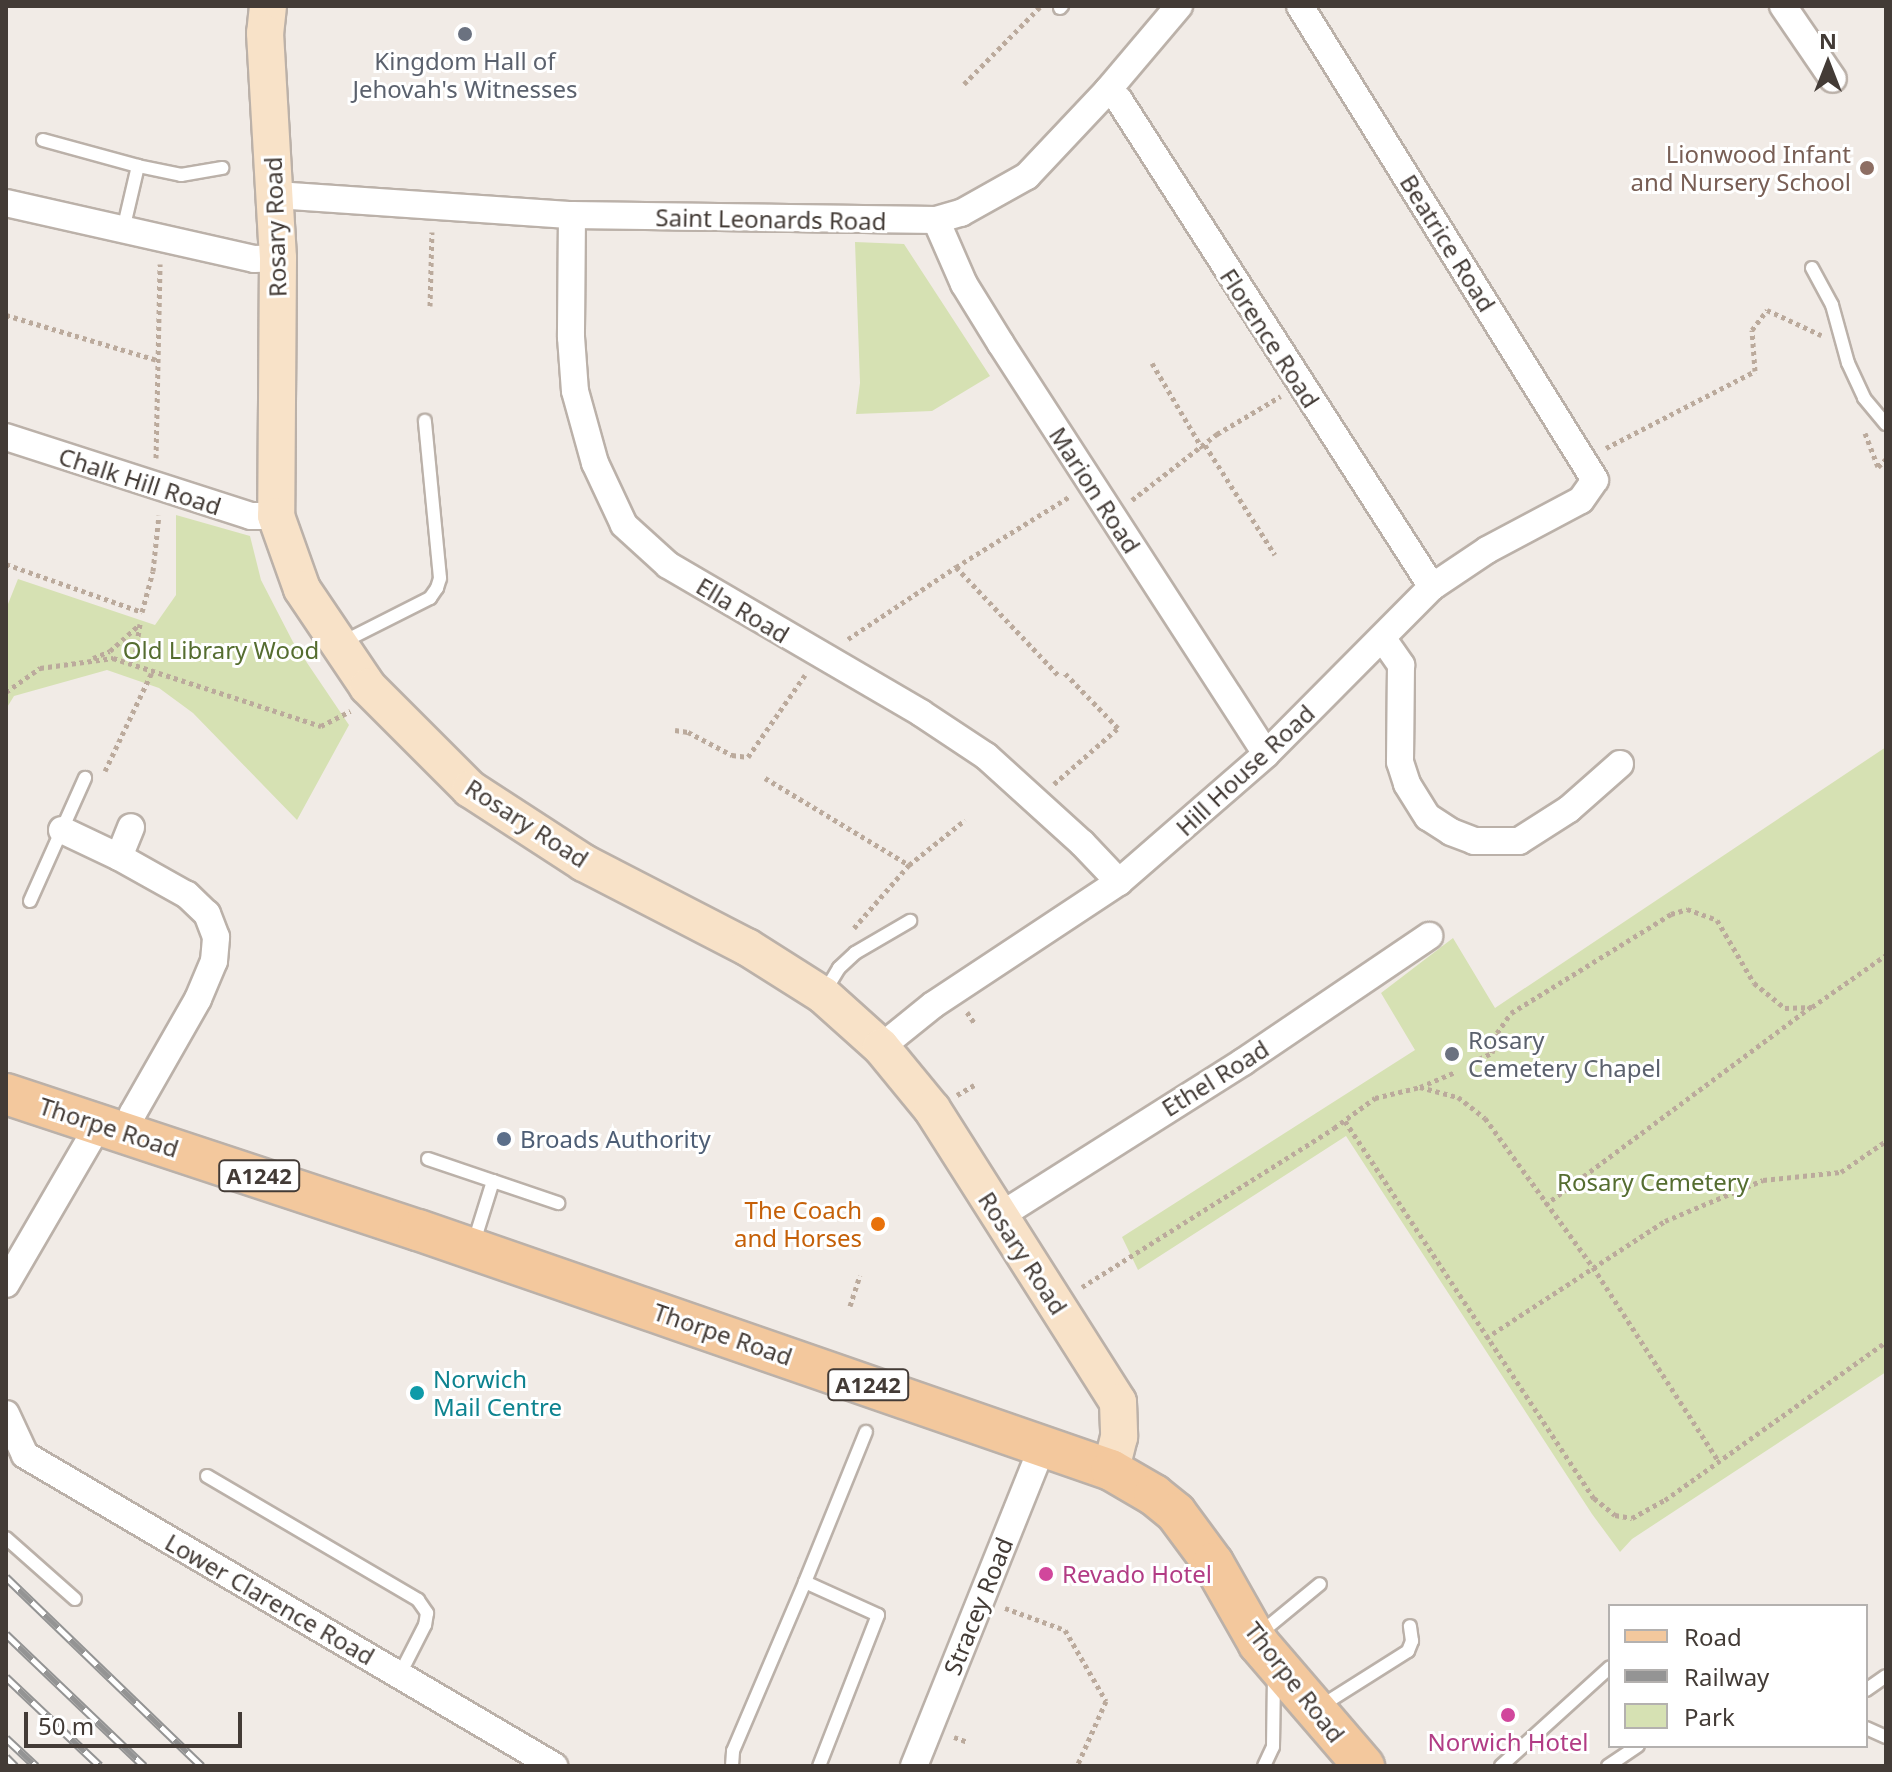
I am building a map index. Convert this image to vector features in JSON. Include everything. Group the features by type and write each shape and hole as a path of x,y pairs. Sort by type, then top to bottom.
{"main road":[{"name":"Thorpe Road","path":"6,1094 829,1365 1042,1447 1111,1470 1154,1495 1176,1513 1213,1563 1265,1650 1364,1766"}],"street":[{"name":"Rosary Road","path":"268,6 265,33 278,258 276,516 302,589 338,645 378,696 412,735 470,789 584,863 747,947 823,995 881,1047 932,1109 1118,1402 1119,1437 1111,1470"},
{"name":"Saint Leonards Road","path":"276,195 572,215 936,220 961,213 1027,176 1108,90 1179,6"},
{"name":"Beatrice Road","path":"1300,6 1589,470"},
{"path":"1783,6 1833,79"},
{"name":"Florence Road","path":"1108,90 1119,100 1432,587"},
{"path":"6,203 254,259 278,258"},
{"name":"Ella Road","path":"572,215 571,337 575,391 595,463 624,525 668,565 921,713 986,756 1119,882"},
{"name":"Marion Road","path":"936,220 964,284 1266,754"},
{"name":"Chalk Hill Road","path":"6,437 251,516 276,516"},
{"name":"Hill House Road","path":"881,1047 933,1005 1119,882 1266,754 1432,587 1487,550 1581,500 1589,470"},
{"path":"1383,639 1401,665 1400,762 1407,784 1428,817 1451,832 1474,841 1519,841 1569,809 1620,764"},
{"path":"119,857 131,827"},
{"path":"6,1284 113,1128 131,1117 198,999 214,961 216,937 207,914 187,895 62,830"},
{"name":"Ethel Road","path":"998,1217 1243,1062 1429,936"},
{"name":"Lower Clarence Road","path":"6,1414 25,1455 554,1766"},
{"name":"Stracey Road","path":"914,1766 1042,1447"}],"lane":[{"path":"43,140 181,175 222,168"},
{"path":"123,230 138,166"},
{"path":"1812,268 1832,305 1848,363 1864,398 1886,424"},
{"path":"338,645 430,598 437,588 440,578 425,421"},
{"path":"30,901 85,778"},
{"path":"823,995 839,968 855,953 910,921"},
{"path":"428,1159 558,1203"},
{"path":"472,1248 493,1181"},
{"path":"732,1766 733,1751 866,1432"},
{"path":"207,1476 418,1600 427,1613 425,1625 400,1674"},
{"path":"6,1538 75,1599"},
{"path":"805,1582 878,1615 819,1766"},
{"path":"1264,1766 1273,1747 1265,1650 1320,1584"},
{"path":"1314,1711 1408,1651 1412,1641 1410,1626"},
{"path":"1501,1766 1608,1669"},
{"path":"1868,1689 1886,1676"},
{"path":"1608,1766 1635,1748"}],"path":[{"path":"964,84 1041,6"},
{"path":"430,306 431,239 436,207"},
{"path":"134,663 142,612 153,571 160,516 155,487 161,238"},
{"path":"1589,470 1755,371 1752,330 1767,310 1830,340"},
{"path":"6,315 157,360"},
{"path":"1152,363 1275,555"},
{"path":"1111,514 1217,434 1300,385"},
{"path":"1861,423 1878,467 1886,459"},
{"path":"675,730 688,732 732,755 748,757 825,658 845,642 956,567 1091,484"},
{"path":"6,564 142,612"},
{"path":"956,567 1118,728 1035,801"},
{"path":"88,660 110,651 140,624"},
{"path":"6,692 40,668 113,658 321,726 378,696"},
{"path":"85,778 105,772 153,670"},
{"path":"765,778 909,865"},
{"path":"852,931 909,865 965,820"},
{"path":"1479,1059 1492,1053 1497,1033 1511,1013 1671,914 1687,909 1717,920 1754,983 1769,998 1785,1008 1812,1007"},
{"path":"1545,1205 1886,955"},
{"path":"1056,1304 1345,1121 1375,1098 1420,1087 1456,1072"},
{"path":"956,1096 974,1085"},
{"path":"1420,1087 1458,1097 1485,1118 1545,1205 1593,1267 1719,1462"},
{"path":"1345,1121 1594,1498 1615,1515 1632,1518 1719,1462 1886,1342"},
{"path":"1486,1338 1665,1221 1763,1180 1841,1172 1886,1141"},
{"path":"850,1306 860,1276"},
{"path":"981,1599 1065,1630 1106,1701 1077,1766"}],"green space":[{"path":"855,242 904,244 990,376 932,411 856,414 860,383"},
{"name":"Old Library Wood","path":"176,515 250,536 261,580 293,642 349,725 297,820 193,713 159,688 107,670 14,696 6,709 6,609 18,579 155,625 176,595"},
{"name":"Rosary Cemetery","path":"1886,747 1886,1372 1632,1539 1620,1552 1592,1514 1346,1136 1138,1270 1122,1237 1415,1050 1381,993 1453,938 1495,1008"}],"railway":[{"path":"6,1577 202,1766"},
{"path":"6,1634 144,1766"},
{"path":"6,1677 100,1766"},
{"path":"6,1738 36,1766"},
{"path":"6,1757 15,1766"}],"place":[{"name":"Kingdom Hall of Jehovah's Witnesses","path":"465,34"},
{"name":"Lionwood Infant and Nursery School","path":"1867,168"},
{"name":"Rosary Cemetery Chapel","path":"1452,1054"},
{"name":"Broads Authority","path":"504,1139"},
{"name":"The Coach and Horses","path":"878,1224"},
{"name":"Norwich Mail Centre","path":"417,1393"},
{"name":"Revado Hotel","path":"1046,1574"},
{"name":"Norwich Hotel","path":"1508,1715"}]}
